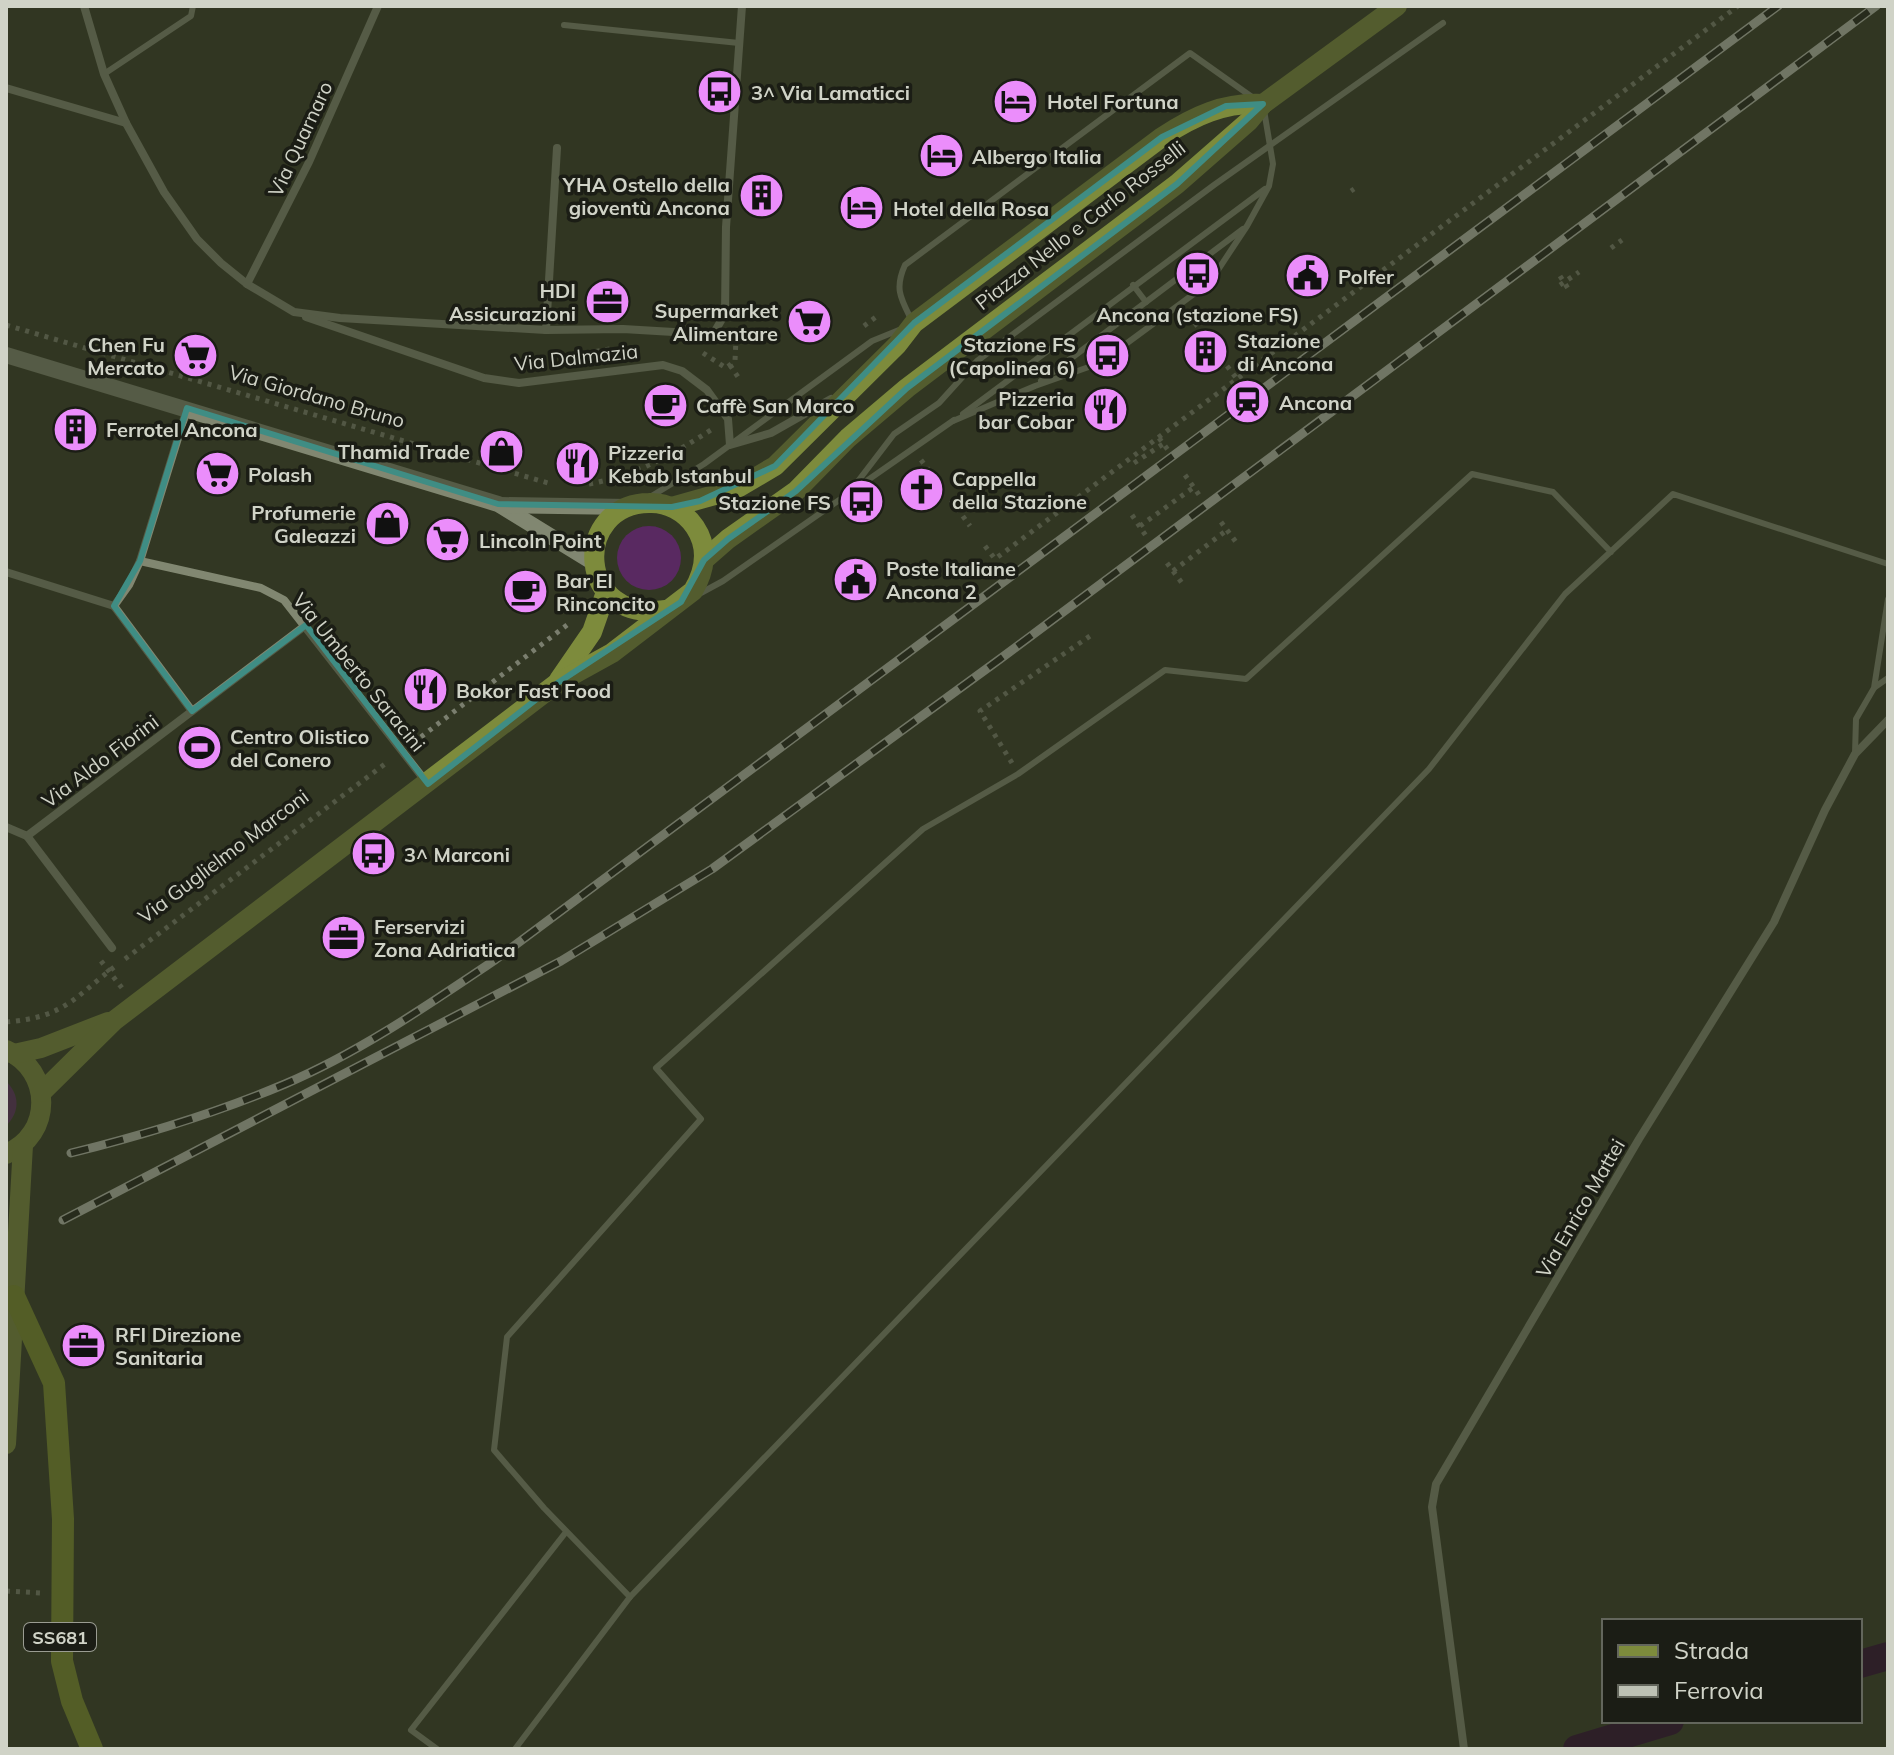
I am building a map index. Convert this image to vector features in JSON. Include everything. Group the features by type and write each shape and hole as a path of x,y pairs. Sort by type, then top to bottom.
{"highway":[{"name":"SS681","path":"14,1296 54,1383 63,1519 62,1661 72,1701 92,1749"}],"main road":[{"path":"1263,104 1397,6"},
{"name":"Piazza Nello e Carlo Rosselli","path":"914,323 1180,125 1226,106 1263,104"},
{"name":"Piazza Nello e Carlo Rosselli","path":"704,560 728,539 796,491 848,438 921,378 1177,184 1249,121 1263,104"},
{"path":"672,507 718,495 754,480 794,448 897,345 914,323"},
{"path":"6,355 498,504 594,563"},
{"path":"42,1092 115,1020 556,684 612,653 693,591 701,577 703,544 686,516 672,507 656,503 498,504"},
{"path":"634,505 611,518 601,531 595,546 594,563 598,579 606,592 634,610 650,612 674,606"},
{"path":"556,684 592,632 606,592"},
{"path":"10,1052 41,1048 115,1020"},
{"path":"6,1444 15,1261 14,1149 39,1122 42,1092 32,1070 10,1052"},
{"path":"6,1232 15,1261"}],"street":[{"name":"Via Dalmazia","path":"84,6 104,74 126,123 164,192 197,239 247,284 294,312 339,330 484,378 519,383 663,365 695,379 728,419"},
{"name":"Via Quarnaro","path":"247,284 309,162 378,6"},
{"path":"739,43 742,6"},
{"name":"Via Dalmazia","path":"294,312 340,318 546,330 623,329 707,334 715,331 725,314 726,227 739,43"},
{"path":"6,88 126,123"},
{"name":"Via Dalmazia","path":"546,330 557,148"},
{"path":"728,419 730,445 771,433 858,383"},
{"path":"114,606 129,585 140,561 187,408"},
{"name":"Via Umberto Saracini","path":"140,561 261,588 284,600 428,784"},
{"path":"6,572 114,606 192,711"},
{"name":"Via Aldo Fiorini","path":"27,836 306,625"},
{"name":"Via Enrico Mattei","path":"1464,1749 1432,1507 1436,1484 1639,1139 1774,922 1825,810 1855,754 1888,720"},
{"path":"6,827 27,836 112,948"}],"lane":[{"path":"104,74 191,16 193,6"},
{"path":"852,489 894,434 939,403 977,361 1214,185 1443,23"},
{"path":"564,25 739,43"},
{"path":"634,505 730,445 872,341 914,323 901,299 898,281 905,265 1190,53 1263,104 1273,164 1269,186 1210,282 1100,363 1035,386 953,421"},
{"path":"674,606 723,581 953,421 1269,186"},
{"path":"1035,386 1247,226"},
{"path":"1133,285 1146,302"},
{"path":"630,1597 566,1532 494,1450 507,1337 701,1119 656,1068 923,829 1018,774 1165,670 1246,679 1472,474 1553,492 1611,552"},
{"path":"515,1749 630,1597 1429,769 1565,594 1673,494 1888,564"},
{"path":"1855,754 1856,719 1874,688 1888,599"},
{"path":"1874,688 1888,678"},
{"path":"437,1749 411,1730 566,1532"}],"path":[{"path":"985,546 995,559 1738,6"},
{"path":"1611,248 1622,240"},
{"path":"1351,274 1361,287"},
{"path":"1560,276 1562,284 1569,290"},
{"path":"1188,314 1198,327"},
{"path":"852,334 876,317"},
{"name":"Via Giordano Bruno","path":"6,325 558,486"},
{"path":"703,353 726,368 735,361 736,338"},
{"path":"593,352 622,347"},
{"path":"730,365 740,380"},
{"path":"1227,366 1237,379"},
{"path":"586,484 619,478 665,459 728,419"},
{"path":"1159,438 1168,450"},
{"path":"1134,463 1163,444"},
{"path":"1185,475 1202,499"},
{"path":"1140,526 1194,487"},
{"path":"951,500 970,526"},
{"path":"1132,515 1148,539"},
{"path":"1221,522 1236,542"},
{"path":"1173,571 1227,530"},
{"path":"1167,563 1182,583"},
{"name":"Via Guglielmo Marconi","path":"6,1022 34,1020 65,1008 109,971 577,618"},
{"path":"1018,774 980,711 1090,636"}],"highlighted area":[{"path":"1263,104 1177,184 907,388 796,491 728,539 704,560 681,602 556,684 428,784 306,625 192,711 114,606 140,561 187,408 498,504 672,507 700,501 775,466 914,323 1162,137 1226,106"}],"shaded area":[{"path":"649,526 661,528 672,535 679,546 679,570 672,581 661,588 649,590 637,588 626,581 619,570 617,558 619,546 626,535 637,528"},
{"path":"6,1081 14,1092 16,1109 6,1126"}],"waterway":[{"path":"1862,1663 1888,1656"},
{"path":"1577,1749 1663,1723"}],"railway":[{"path":"71,1153 180,1123 285,1084 367,1043 470,977 1778,6"},
{"path":"63,1220 561,961 712,869 1000,659 1876,6"}],"place":[{"name":"3^ Via Lamaticci","path":"720,92"},
{"name":"Hotel Fortuna","path":"1016,101"},
{"name":"Albergo Italia","path":"941,156"},
{"name":"YHA Ostello della gioventù Ancona","path":"761,195"},
{"name":"Hotel della Rosa","path":"862,208"},
{"name":"Ancona (stazione FS)","path":"1198,274"},
{"name":"Polfer","path":"1307,276"},
{"name":"HDI Assicurazioni","path":"607,302"},
{"name":"Supermarket Alimentare","path":"809,322"},
{"name":"Stazione di Ancona","path":"1206,352"},
{"name":"Chen Fu Mercato","path":"196,355"},
{"name":"Stazione FS (Capolinea 6)","path":"1107,356"},
{"name":"Ancona","path":"1248,402"},
{"name":"Caffè San Marco","path":"665,405"},
{"name":"Pizzeria bar Cobar","path":"1105,409"},
{"name":"Ferrotel Ancona","path":"75,429"},
{"name":"Thamid Trade","path":"501,451"},
{"name":"Pizzeria Kebab Istanbul","path":"577,463"},
{"name":"Polash","path":"217,474"},
{"name":"Cappella della Stazione","path":"921,490"},
{"name":"Stazione FS","path":"862,502"},
{"name":"Profumerie Galeazzi","path":"387,524"},
{"name":"Lincoln Point","path":"448,540"},
{"name":"Poste Italiane Ancona 2","path":"855,579"},
{"name":"Bar El Rinconcito","path":"525,592"},
{"name":"Bokor Fast Food","path":"425,690"},
{"name":"Centro Olistico del Conero","path":"199,748"},
{"name":"3^ Marconi","path":"373,854"},
{"name":"Ferservizi Zona Adriatica","path":"343,938"},
{"name":"RFI Direzione Sanitaria","path":"84,1345"}]}
